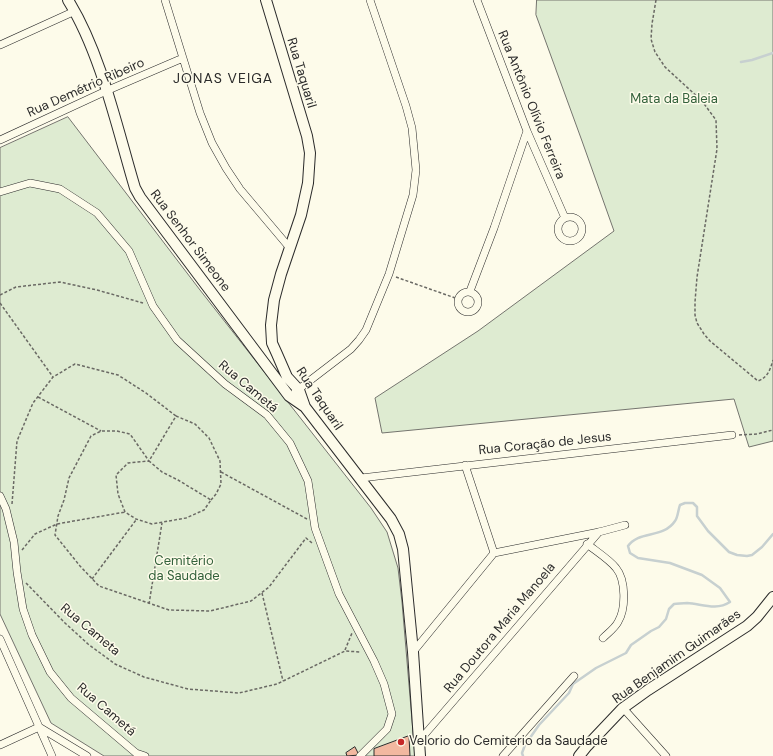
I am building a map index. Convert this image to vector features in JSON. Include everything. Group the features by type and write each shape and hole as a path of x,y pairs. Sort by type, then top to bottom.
{"street":[{"name":"Rua Senhor Simeone","path":"68,0 75,11 91,48 106,91 135,188 140,197 289,396 305,407"},
{"path":"165,0 208,135 226,168 240,189 289,246"},
{"name":"Rua Taquaril","path":"266,0 307,136 310,152 308,183 301,215 289,246 274,300 271,325 272,343 287,377 299,390 305,407 362,478 391,519 399,534 403,549 413,652 420,756"},
{"path":"289,396 299,390 351,349 359,340 372,318 389,274 413,195 416,170 412,128 370,0"},
{"name":"Rua Antônio Olívio Ferreira","path":"477,0 526,131 565,218"},
{"path":"0,45 75,11"},
{"name":"Rua Demétrio Ribeiro","path":"0,140 106,91 183,58"},
{"path":"470,291 494,228 526,131"},
{"name":"Rua Cametá","path":"0,192 30,183 60,188 97,213 129,251 152,306 177,340 226,384 266,415 290,443 308,481 314,523 339,594 384,684 392,714 387,729 360,756"},
{"path":"470,291 476,295 478,303 473,311 466,312 459,306 458,299 463,293 470,291"},
{"name":"Rua Coração de Jesus","path":"362,478 732,435"},
{"path":"465,465 494,553"},
{"name":"Rua Cametá","path":"0,496 6,509 14,542 23,609 32,635 50,672 71,698 136,753 145,756"},
{"path":"413,652 494,553 599,532 625,525"},
{"name":"Rua Doutora Maria Manoela","path":"419,741 587,544 599,532"},
{"path":"587,544 616,568 622,578 624,588 623,605 619,622 603,638"},
{"name":"Rua Benjamim Guimarães","path":"579,756 623,708 648,690 747,626 757,617 773,597"},
{"path":"0,639 3,652 52,756"},
{"path":"503,756 574,676"},
{"path":"623,708 666,756"},
{"path":"0,745 39,727"},
{"path":"39,727 87,756"}],"path":[{"path":"656,0 651,39 655,52 665,67 702,101 716,120 718,135 697,277 695,315 704,334 710,341 758,382 764,379 770,371 773,360"},
{"path":"389,274 458,299"},
{"path":"0,295 16,287 60,282 97,290 152,306"},
{"path":"0,303 53,377"},
{"path":"12,510 17,441 33,403 53,377 75,364 118,374 176,416 195,424 209,438 220,461 221,484 216,494 204,510 186,518 152,524 136,519 125,512 118,494 116,475 128,463 149,461"},
{"path":"38,397 101,431"},
{"path":"149,461 176,416"},
{"path":"211,500 162,472 149,461 130,434 117,430 101,431 91,436 69,478 64,500 58,516 55,535 99,586 149,604 169,610 210,611 251,601 269,587 306,538 314,523 221,472"},
{"path":"732,435 745,435 773,430"},
{"path":"16,557 35,534 57,524 125,512"},
{"path":"92,579 136,519"},
{"path":"149,604 162,522"},
{"path":"306,538 323,551"},
{"name":"Rua Cameta","path":"17,573 65,623 88,644 115,664 144,677 188,690 239,694 276,684 345,651"},
{"path":"262,593 283,681"},
{"path":"355,626 345,651 369,653"}],"green space":[{"name":"Mata da Baleia","path":"537,0 773,0 773,441 749,447 734,399 382,433 375,398 478,331 614,231 536,15"},
{"name":"Cemitério da Saudade","path":"68,117 200,290 371,508 387,532 398,568 415,756 104,756 51,723 0,614 0,148"}],"building":[{"name":"Velorio do Cemiterio da Saudade","path":"409,736 410,756 374,756 374,749"},
{"path":"355,747 359,755 347,756 346,753"}],"waterway":[{"path":"741,62 773,53"},
{"path":"523,756 522,753 525,745 539,725 569,693 573,684 596,668 626,653 631,645 659,627 666,619 669,609 674,604 687,603 714,607 725,605 730,602 720,588 702,575 670,563 638,558 630,553 628,546 633,541 638,538 658,533 670,527 676,519 680,505 685,503 693,503 697,507 697,516 708,531 729,552 737,555 752,555 762,547 773,534"}],"place":[{"name":"Velorio do Cemiterio da Saudade","path":"401,742"}],"district":[{"name":"JONAS VEIGA","path":"223,79"}]}
